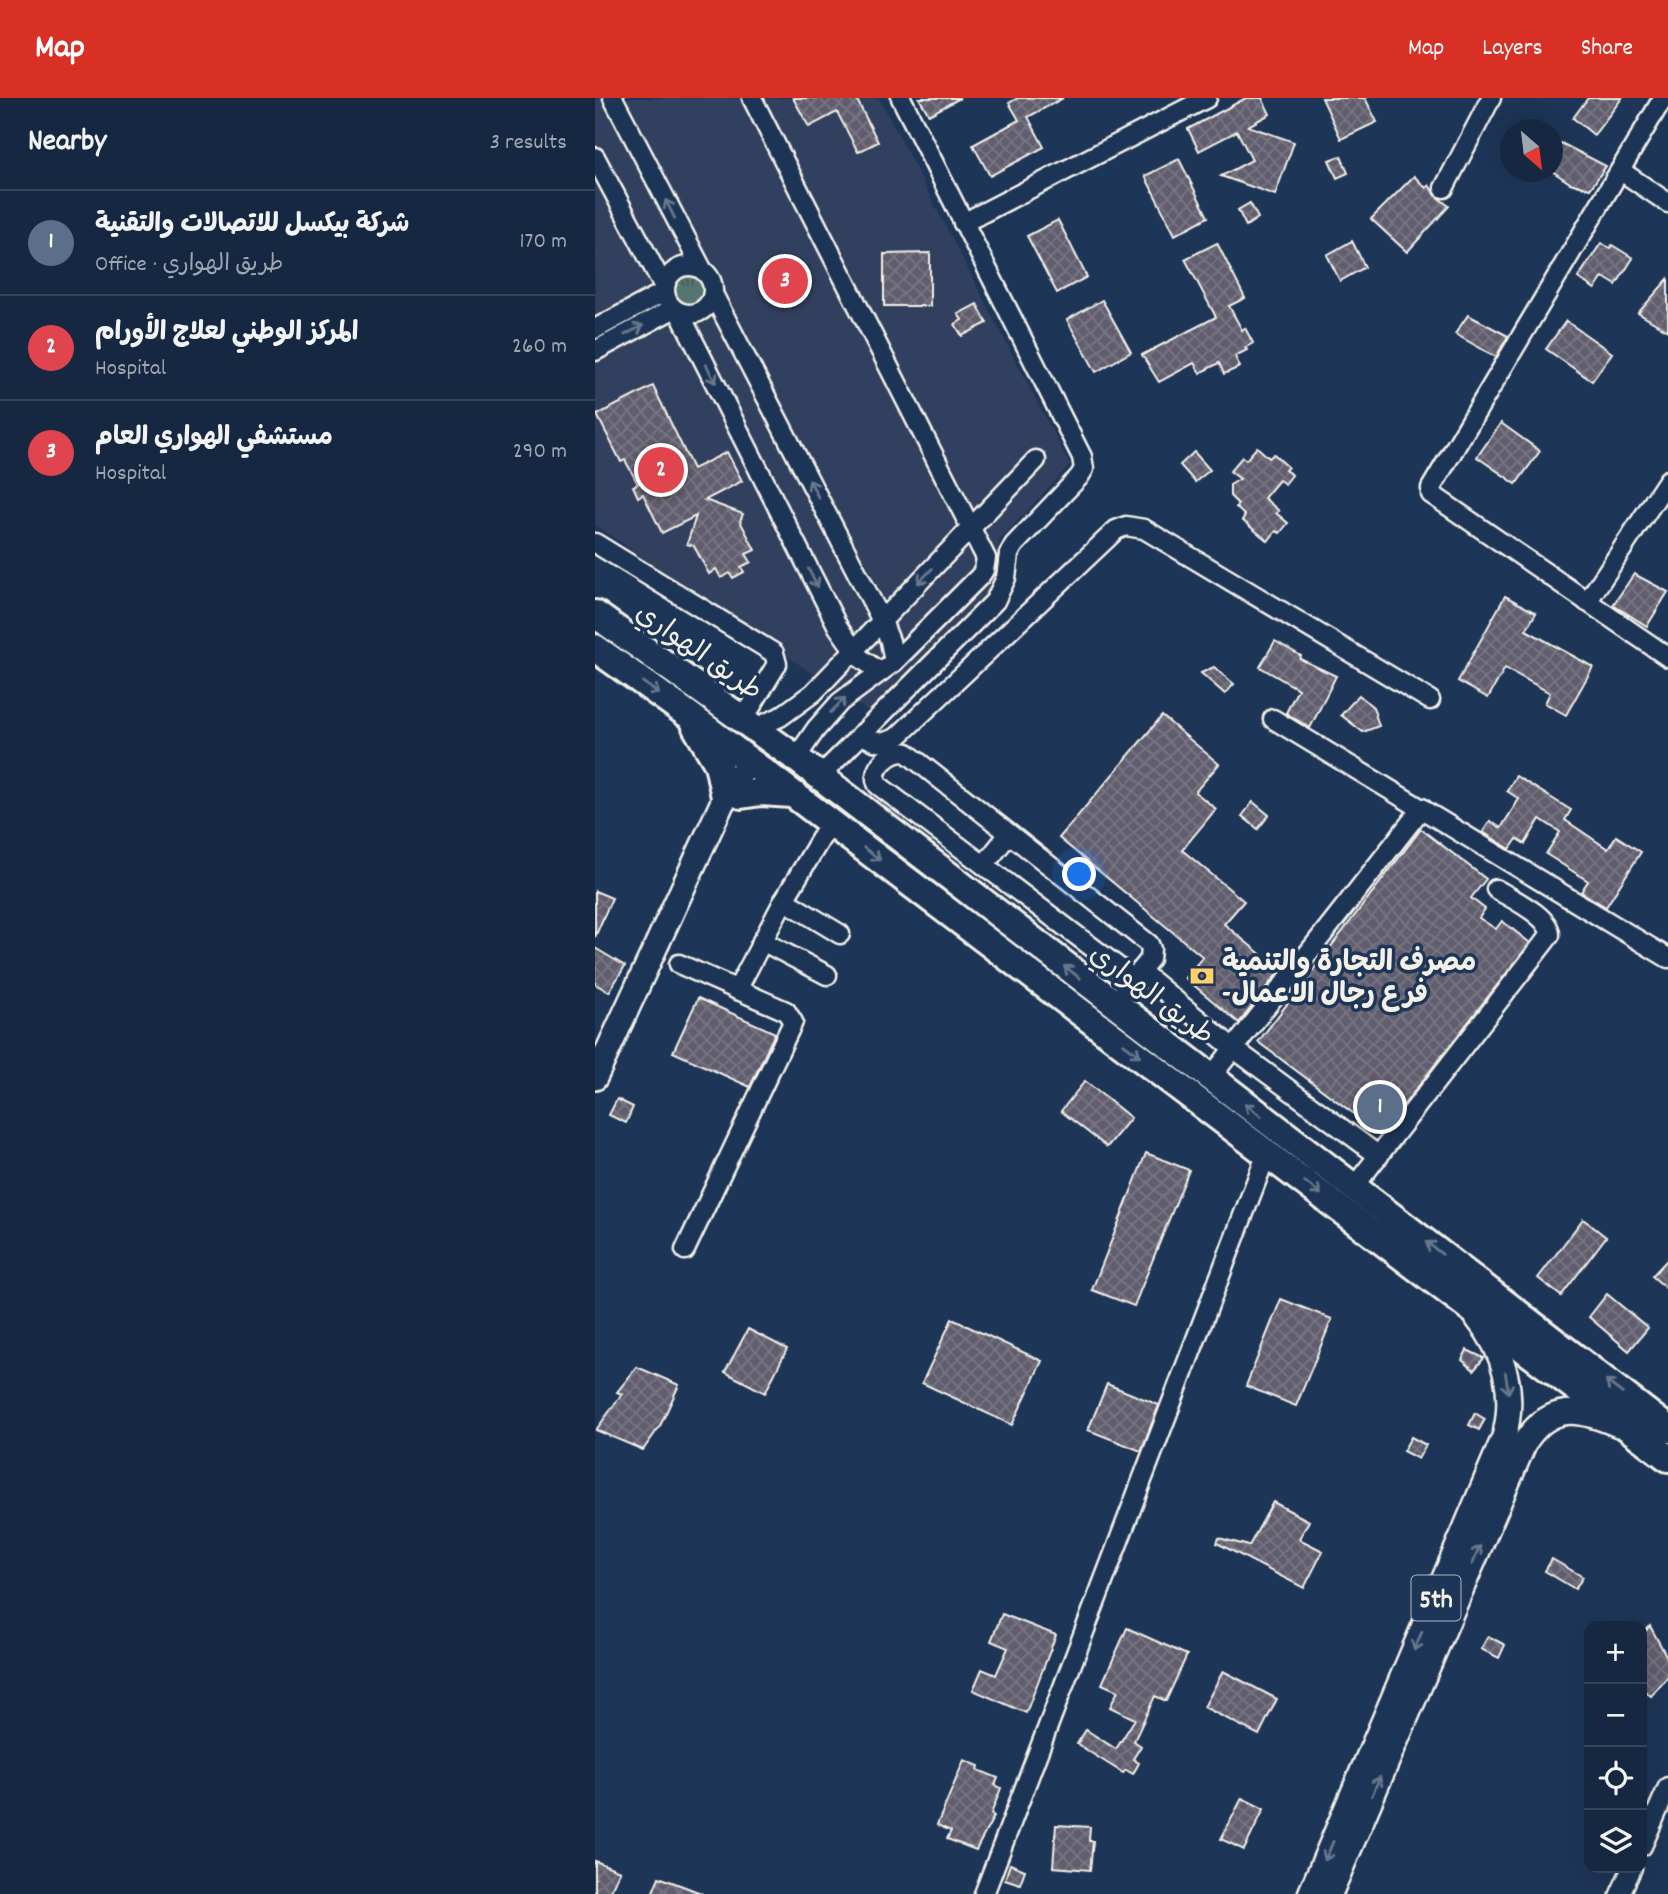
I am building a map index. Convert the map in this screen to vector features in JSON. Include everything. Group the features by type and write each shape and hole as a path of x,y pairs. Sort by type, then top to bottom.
{"highway":[{"name":"طريق الهواري","path":"595,614 796,758 1114,1004 1168,1061 1268,1153 1668,1458"},
{"name":"طريق الهواري","path":"595,648 831,823 1168,1061 1211,1077 1668,1429"},
{"path":"690,716 718,764 729,801 769,792 792,794"}],"main road":[{"path":"595,1077 729,801 756,766"},
{"name":"5th","path":"1310,1894 1492,1467 1508,1423 1509,1390 1501,1357 1486,1328 1463,1304"},
{"name":"5th","path":"1330,1894 1519,1455 1532,1431 1546,1418 1571,1412 1589,1415 1633,1431"}],"street":[{"path":"595,351 676,311 697,313 705,309 713,293 713,284 702,269 613,98"},
{"path":"752,98 985,551 986,558 984,570 887,667 854,690 834,709 796,758"},
{"path":"819,776 995,601 1006,578 1009,554 1014,545 1079,477 1084,468 1082,457 901,98"},
{"path":"963,223 1207,98"},
{"path":"1444,188 1491,98"},
{"path":"1663,98 1431,488 1431,494 1668,657"},
{"path":"595,157 664,290 667,302 676,311 838,627 853,651 887,667"},
{"path":"1621,171 1668,202"},
{"path":"595,329 664,290 667,278 674,270 683,266 702,269"},
{"path":"713,293 882,621 890,640 887,667"},
{"path":"749,724 780,717 803,702 1036,460"},
{"path":"1587,602 1668,480"},
{"path":"861,734 875,743 884,743 895,738 1116,530 1126,526 1144,529 1430,700"},
{"path":"595,543 774,653 777,664 749,724"},
{"path":"1273,719 1668,958"},
{"path":"1114,1004 1137,975 1151,954 1149,944 907,753 899,751 890,755 876,773 875,779 879,785 984,865 1137,975 1378,1156"},
{"path":"1211,1077 1422,808"},
{"path":"737,990 784,900 831,823"},
{"path":"984,865 1009,834"},
{"path":"1354,1187 1550,935 1550,928 1544,920 1496,889"},
{"path":"784,900 840,934"},
{"path":"762,942 827,975"},
{"path":"679,964 786,1011 792,1017 792,1026 685,1250"},
{"path":"984,1894 1268,1153"},
{"path":"1647,1835 1668,1787"},
{"path":"1620,1894 1630,1873"}],"shaded area":[{"path":"595,98 879,98 1070,465 999,541 997,588 869,712 595,525"}],"green space":[{"path":"689,275 700,279 704,290 700,301 689,305 678,301 674,290 678,279"}],"building":[{"path":"793,98 856,98 878,142 858,152 837,112 809,127"},
{"path":"919,98 960,98 929,115"},
{"path":"1018,98 1063,98 1028,117 1044,147 990,176 973,145 1019,120 1009,103"},
{"path":"1246,98 1262,98 1270,114 1248,126 1294,142 1275,195 1221,176 1252,160 1237,131 1199,151 1188,129"},
{"path":"1322,98 1365,98 1377,122 1341,139"},
{"path":"1588,98 1622,98 1594,135 1573,118"},
{"path":"1563,144 1606,166 1590,189 1563,178"},
{"path":"1341,156 1348,173 1337,178 1329,160"},
{"path":"1179,159 1208,217 1175,235 1145,176"},
{"path":"1414,176 1426,188 1429,185 1435,195 1449,206 1407,252 1371,219"},
{"path":"1250,203 1258,218 1246,226 1238,210"},
{"path":"1058,220 1087,277 1057,293 1027,236"},
{"path":"1352,241 1365,267 1340,281 1327,255"},
{"path":"1217,243 1245,298 1229,306 1242,330 1245,328 1253,343 1245,348 1247,350 1235,356 1240,367 1224,374 1219,363 1200,373 1194,363 1159,382 1142,355 1216,317 1185,259"},
{"path":"1601,243 1610,248 1612,245 1633,258 1616,285 1603,277 1595,289 1578,278"},
{"path":"930,253 930,306 884,306 884,254"},
{"path":"1668,279 1668,331 1638,313"},
{"path":"1102,300 1131,352 1096,372 1067,320"},
{"path":"977,304 987,323 962,336 955,324 962,320 958,314"},
{"path":"1468,315 1508,336 1496,357 1455,334"},
{"path":"1566,321 1612,353 1592,381 1546,349"},
{"path":"653,386 693,469 727,452 742,481 705,500 743,514 740,521 755,550 746,554 751,562 741,567 744,572 733,578 730,573 721,578 716,569 709,574 694,546 687,544 696,516 662,533 643,494 638,497 633,486 638,484 625,460 621,462 597,415"},
{"path":"1501,423 1540,451 1516,484 1477,457"},
{"path":"1257,447 1269,458 1274,454 1288,467 1285,470 1292,475 1285,484 1279,480 1264,498 1288,523 1268,541 1242,520 1245,516 1230,496 1230,485 1240,479 1230,471 1242,457 1246,460"},
{"path":"1194,452 1210,470 1195,482 1180,465"},
{"path":"1634,574 1668,592 1647,626 1613,605"},
{"path":"1505,596 1536,613 1526,630 1593,667 1566,715 1545,703 1550,693 1505,668 1488,698 1458,681"},
{"path":"1275,641 1301,656 1300,659 1336,676 1310,728 1286,713 1298,689 1260,667"},
{"path":"1214,667 1234,684 1225,694 1201,673"},
{"path":"1359,695 1373,707 1379,726 1363,732 1341,715"},
{"path":"1162,716 1219,764 1195,792 1216,809 1182,850 1244,901 1224,924 1280,970 1239,1023 1185,978 1203,957 1059,838"},
{"path":"1516,776 1571,810 1565,820 1608,849 1616,836 1641,852 1606,907 1581,892 1588,881 1546,854 1560,832 1540,819 1525,844 1517,839 1510,849 1483,832 1490,821 1501,828 1519,799 1507,791"},
{"path":"1253,802 1269,815 1258,829 1242,816"},
{"path":"1421,829 1486,879 1471,898 1485,909 1479,918 1496,929 1502,921 1530,943 1381,1134 1258,1042"},
{"path":"595,891 612,898 595,937"},
{"path":"595,948 625,966 609,992 595,984"},
{"path":"698,998 775,1033 750,1087 673,1052"},
{"path":"1085,1081 1131,1118 1107,1147 1061,1111"},
{"path":"617,1099 633,1107 626,1123 609,1115"},
{"path":"1146,1153 1189,1170 1134,1306 1092,1290"},
{"path":"1583,1219 1606,1237 1561,1296 1538,1278"},
{"path":"1668,1259 1668,1290 1652,1276"},
{"path":"1607,1294 1648,1328 1629,1351 1589,1317"},
{"path":"1281,1299 1332,1319 1296,1406 1246,1386"},
{"path":"952,1319 1042,1361 1012,1425 922,1383"},
{"path":"748,1329 787,1349 765,1393 725,1372"},
{"path":"1467,1350 1484,1358 1474,1370 1462,1360"},
{"path":"637,1367 679,1385 660,1426 643,1450 596,1430 622,1394 617,1392"},
{"path":"1107,1384 1159,1405 1141,1451 1088,1430"},
{"path":"1475,1413 1485,1419 1479,1430 1469,1425"},
{"path":"1411,1437 1426,1445 1418,1459 1403,1451"},
{"path":"1273,1502 1309,1521 1299,1539 1323,1551 1304,1588 1217,1543 1219,1538 1249,1546"},
{"path":"1552,1559 1583,1577 1575,1589 1545,1571"},
{"path":"1002,1614 1056,1635 1026,1713 973,1690 982,1669 996,1675 1008,1648 991,1641"},
{"path":"1650,1626 1668,1659 1668,1676 1651,1696 1647,1693 1647,1630"},
{"path":"1127,1628 1187,1655 1166,1701 1155,1696 1134,1741 1141,1746 1133,1759 1139,1763 1133,1774 1126,1770 1123,1773 1077,1744 1086,1730 1116,1749 1135,1719 1110,1707 1118,1691 1102,1684"},
{"path":"1488,1636 1505,1645 1499,1658 1481,1649"},
{"path":"1223,1671 1277,1699 1259,1735 1204,1707"},
{"path":"964,1760 979,1766 978,1770 998,1778 995,1785 1001,1788 991,1814 994,1816 976,1850 947,1839 951,1831 937,1825"},
{"path":"1242,1798 1264,1809 1244,1850 1221,1839"},
{"path":"1056,1825 1090,1827 1089,1841 1093,1841 1090,1870 1053,1867"},
{"path":"595,1861 620,1871 609,1894 595,1894"},
{"path":"1010,1864 1025,1870 1020,1884 1005,1879"},
{"path":"659,1877 701,1893 701,1894 652,1894"}],"place":[{"name":"مستشفي الهواري العام","path":"785,281"},
{"name":"المركز الوطني لعلاج الأورام","path":"661,470"},
{"name":"مصرف التجارة والتنمية -فرع رجال الاعمال","path":"1202,976"},
{"name":"شركة بيكسل للاتصالات والتقنية","path":"1380,1107"}]}
